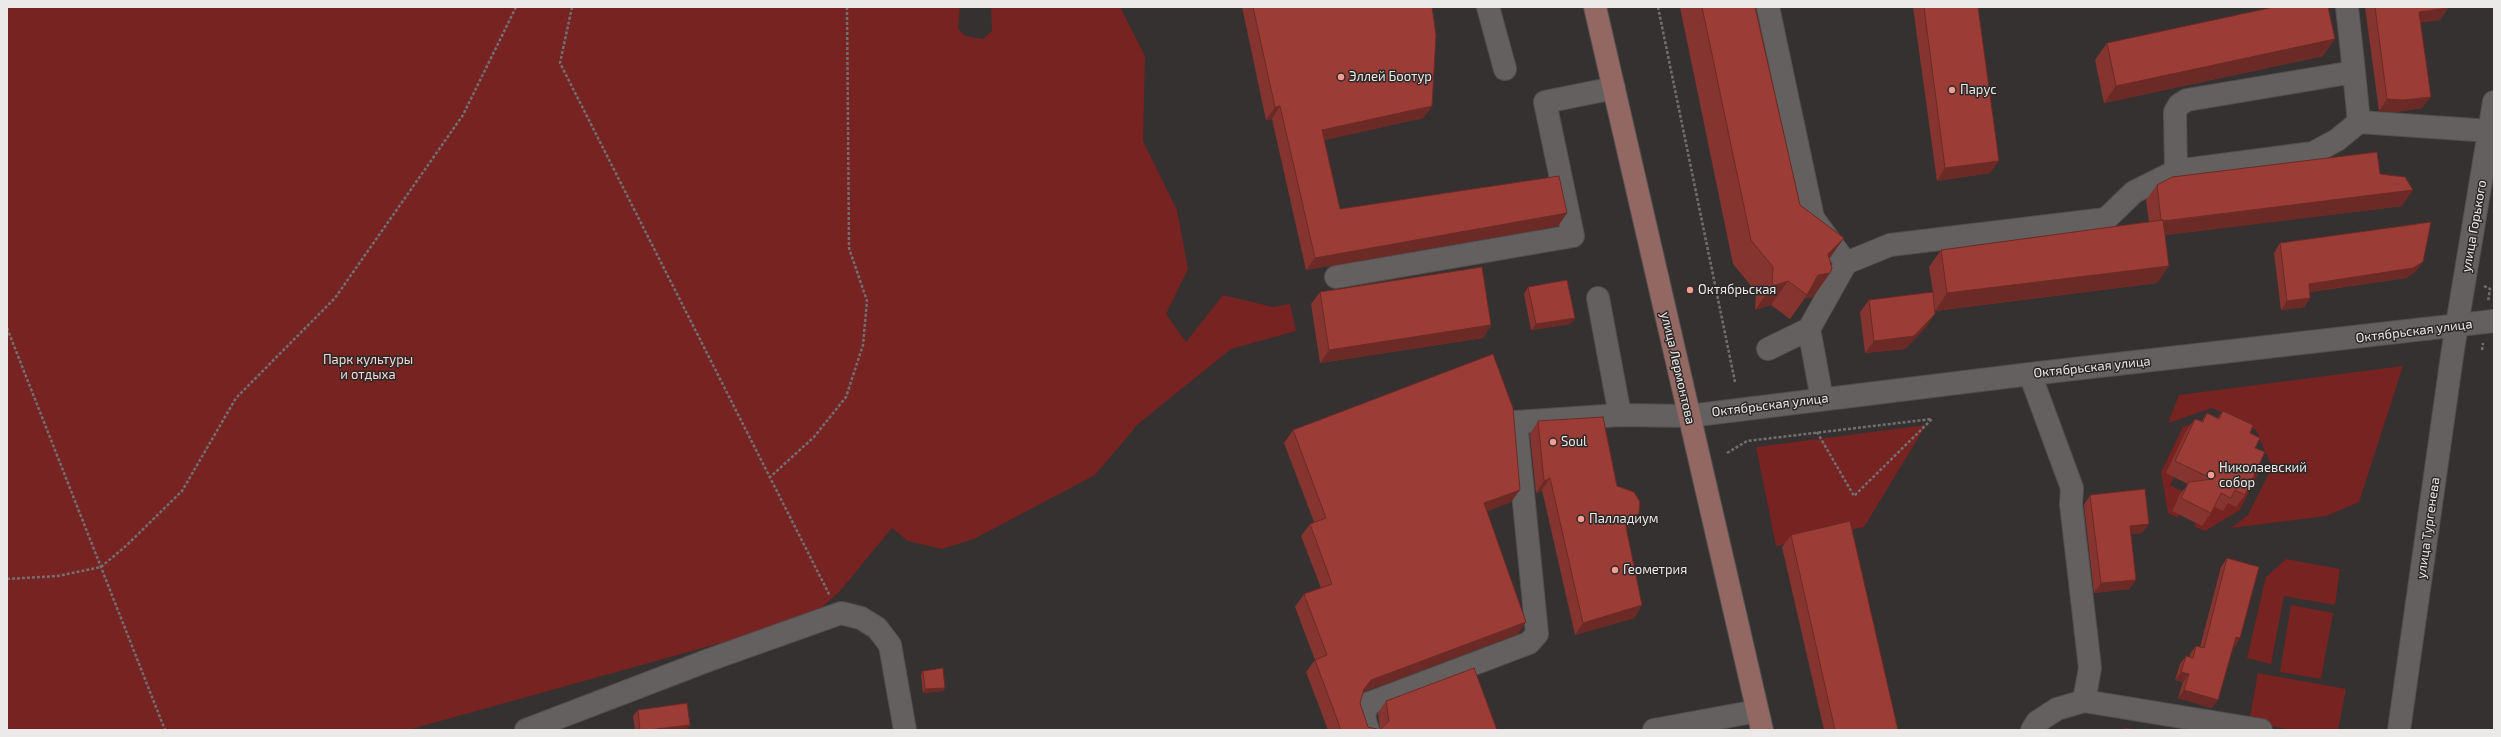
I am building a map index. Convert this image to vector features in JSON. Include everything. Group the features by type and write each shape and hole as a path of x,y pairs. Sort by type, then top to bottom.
{"main road":[{"name":"улица Лермонтова","path":"1595,7 1760,720"}],"street":[{"path":"1488,7 1505,69"},
{"path":"1768,7 1813,218 1846,264"},
{"path":"2347,7 2359,122"},
{"path":"2176,171 2175,112 2179,105 2187,100 2354,72"},
{"path":"1336,277 1574,236 1545,102 1614,88"},
{"name":"улица Горького","path":"2457,327 2494,102"},
{"path":"1768,350 1809,329 1846,264 1890,245 2106,219 2134,192 2176,171 2312,153 2337,140 2359,122 2490,131"},
{"path":"1598,298 1620,415"},
{"name":"Октябрьская улица","path":"1368,730 1364,718 1364,710 1367,704 1529,643 1537,634 1516,422 1620,415 1689,416 2030,374 2457,327 2494,321"},
{"name":"улица Тургенева","path":"2399,730 2457,327"},
{"path":"1809,329 1822,399"},
{"path":"2030,374 2072,488 2071,504 2090,668 2084,701"},
{"path":"526,730 709,660 841,613 861,618 876,628 890,645 905,730"},
{"path":"2032,730 2037,722 2057,709 2084,701 2261,730"},
{"path":"1654,730 1760,720"}],"path":[{"path":"7,579 58,576 101,566 127,545 182,491 236,398 335,298 463,114 516,7"},
{"path":"572,7 560,63 822,584 841,613"},
{"path":"768,478 814,437 846,397 863,345 867,301 849,248 847,7"},
{"path":"1658,7 1735,382"},
{"path":"7,328 165,730"},
{"path":"1727,453 1747,441 1817,432 1840,430 1932,418 1854,496 1817,432"}],"green space":[{"name":"Парк культуры и отдыха","path":"7,7 960,7 958,28 965,36 983,39 992,31 991,7 1120,7 1145,56 1143,141 1177,210 1188,269 1166,314 1186,342 1223,295 1273,307 1290,304 1296,331 1231,349 1138,424 1095,475 974,539 942,549 908,541 892,528 839,592 810,618 408,730 7,730"},
{"path":"2403,366 2359,502 2326,516 2231,528 2248,515 2272,467 2256,430 2212,408 2168,423 2179,395"},
{"name":"Николаевский собор","path":"2212,417 2250,435 2262,466 2240,510 2205,531 2194,526 2196,522 2212,506 2222,510 2227,502 2174,477 2170,485 2182,491 2172,511 2179,514 2178,518 2168,513 2161,472 2183,427"},
{"path":"1926,425 1864,527 1776,546 1756,447"},
{"path":"2286,559 2340,569 2335,605 2284,596 2271,664 2247,658 2266,577"},
{"path":"2291,605 2333,613 2321,679 2280,672"},
{"path":"2258,673 2346,689 2338,730 2293,730 2249,722"}],"building":[{"path":"1253,7 1432,7 1436,35 1432,106 1322,130 1340,209 1559,176 1567,213 1315,258 1280,106 1275,107"},
{"path":"1702,7 1755,7 1800,205 1844,238 1828,254 1832,268 1830,273 1818,275 1807,295 1788,281 1772,286 1773,267 1751,240"},
{"name":"Парус","path":"1924,7 1978,7 1999,161 1945,168"},
{"path":"2274,7 2328,7 2335,39 2116,86 2107,43"},
{"path":"2375,7 2448,7 2419,12 2431,97 2403,100 2387,99"},
{"path":"2377,152 2380,174 2405,177 2413,190 2163,221 2161,220 2157,185 2172,177"},
{"path":"2163,220 2169,266 1947,293 1941,250"},
{"path":"2431,222 2423,262 2413,268 2309,284 2310,298 2287,301 2280,243"},
{"path":"1482,267 1491,325 1329,350 1320,292"},
{"path":"1567,280 1575,318 1536,324 1528,287"},
{"path":"1933,292 1935,314 1914,336 1874,341 1869,300"},
{"path":"1493,354 1513,408 1520,490 1484,503 1526,622 1371,680 1364,689 1360,703 1368,727 1380,730 1341,730 1315,660 1327,655 1304,594 1332,584 1310,524 1326,518 1293,430"},
{"name":"Николаевский собор","path":"2223,411 2253,425 2250,433 2260,438 2255,448 2265,452 2245,495 2235,490 2231,498 2221,493 2211,513 2181,498 2189,482 2213,479 2175,461 2195,419 2203,422 2207,413 2219,419"},
{"name":"Палладиум","path":"1603,417 1617,486 1634,492 1640,502 1639,513 1626,527 1642,605 1583,623 1550,478 1544,481 1538,421"},
{"path":"2145,489 2149,524 2130,526 2136,580 2101,583 2090,495"},
{"path":"1850,521 1898,730 1835,730 1791,535"},
{"path":"2227,558 2259,567 2240,638 2236,637 2218,700 2184,690 2189,674 2181,672 2186,656 2193,658 2196,646 2204,648"},
{"path":"943,668 945,688 925,689 923,671"},
{"path":"1474,668 1497,730 1380,730 1389,721 1386,701"},
{"path":"687,703 690,725 640,730 638,710"},
{"path":"2124,728 2137,730 2124,730"}],"place":[{"name":"Эллей Боотур","path":"1341,77"},
{"name":"Парус","path":"1952,90"},
{"name":"Октябрьская","path":"1690,290"},
{"name":"Soul","path":"1553,442"},
{"name":"Николаевский собор","path":"2211,475"},
{"name":"Палладиум","path":"1581,519"},
{"name":"Геометрия","path":"1615,570"}]}
